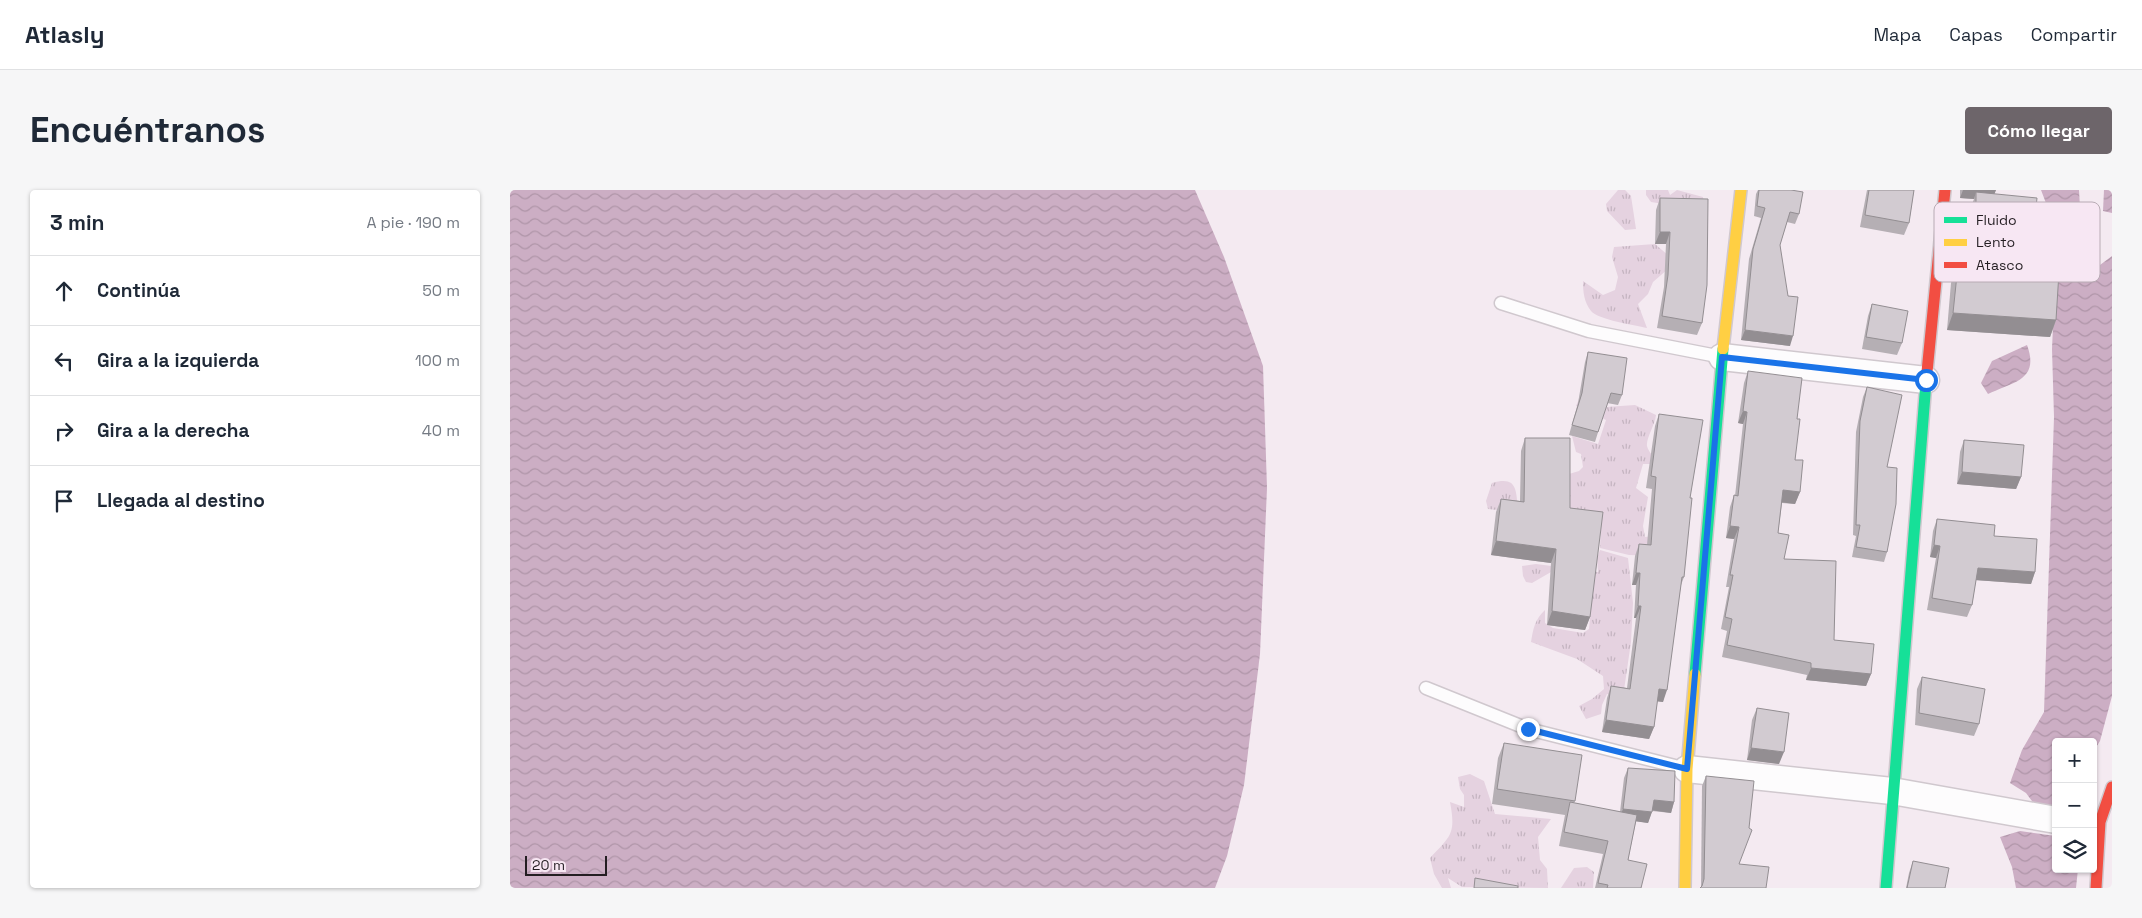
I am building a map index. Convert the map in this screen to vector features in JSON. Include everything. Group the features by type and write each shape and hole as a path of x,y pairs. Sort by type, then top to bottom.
{"street":[{"path":"1685,888 1687,769 1722,357 1741,190"},
{"path":"1886,888 1892,792 1936,282"},
{"path":"1722,357 1926,380"},
{"path":"1687,769 1892,792 2052,819"},
{"path":"2096,888 2102,823 2112,787"}],"lane":[{"path":"1501,303 1589,331 1722,357"},
{"path":"1426,688 1528,729 1687,769"}],"green space":[{"path":"1618,190 1625,190 1631,196 1636,229 1625,230 1607,211 1606,204"},
{"path":"1646,190 1668,190 1670,195 1677,190 1703,197 1704,207 1689,208 1651,202 1646,195"},
{"path":"1655,244 1676,262 1653,282 1648,294 1638,304 1647,328 1609,320 1591,311 1584,297 1583,281 1603,295 1615,290 1618,277 1612,257 1614,247"},
{"path":"1579,399 1606,407 1635,405 1656,415 1647,443 1654,459 1654,464 1643,464 1636,488 1648,497 1643,526 1645,537 1653,536 1660,556 1629,555 1600,548 1601,522 1488,509 1486,501 1492,483 1506,481 1514,486 1518,510 1569,474 1579,471 1583,467 1581,454 1576,452 1572,436 1598,444 1606,420 1576,406"},
{"path":"1600,550 1628,558 1633,603 1631,642 1623,697 1607,694 1602,705 1601,714 1586,719 1579,706 1592,699 1604,689 1603,676 1577,659 1531,642 1535,624 1545,610 1545,623 1553,628 1583,633 1589,629 1590,618 1587,609 1551,572 1532,583 1526,582 1522,566 1536,564 1598,572 1597,558"},
{"path":"1470,774 1484,781 1495,814 1551,819 1538,837 1540,860 1547,869 1548,888 1462,887 1448,878 1451,888 1442,888 1434,874 1430,858 1450,834 1452,813 1450,802 1464,807 1464,795 1460,789 1458,777"},
{"path":"1587,867 1594,872 1593,888 1561,888 1574,868"}],"water":[{"path":"510,190 1195,190 1224,257 1263,366 1267,488 1260,654 1244,785 1227,856 1215,888 510,888"},
{"path":"2041,190 2079,190 2080,202 2046,202"},
{"path":"2104,190 2112,190 2112,213 2103,211"},
{"path":"2112,256 2112,696 2100,741 2097,746 2097,738 2052,738 2052,805 2050,808 2035,805 2026,793 2010,783 2022,750 2044,712 2054,417 2052,349 2055,282 2100,282 2100,265"},
{"path":"2027,345 2030,366 2027,373 2015,382 1988,394 1981,383 1992,361"},
{"path":"2020,831 2052,835 2052,873 2078,873 2076,888 2016,888 2012,867 2000,837"}],"building":[{"path":"1759,190 1803,192 1799,214 1790,212 1780,245 1788,296 1798,297 1793,336 1745,330 1753,249 1765,208 1757,206"},
{"path":"1869,190 1914,190 1909,223 1865,215"},
{"path":"1976,192 2037,198 2037,202 1976,202"},
{"path":"1660,198 1708,199 1707,285 1702,323 1662,316 1668,275 1670,232 1660,232"},
{"path":"1956,282 2058,282 2056,320 1953,313"},
{"path":"1872,304 1908,311 1902,343 1866,337"},
{"path":"1588,352 1627,358 1622,395 1611,393 1598,432 1572,425 1582,393"},
{"path":"1748,371 1802,378 1795,460 1803,460 1800,492 1783,490 1778,533 1789,535 1784,559 1836,561 1834,640 1874,644 1871,674 1811,668 1811,663 1727,645 1732,619 1725,617 1733,575 1730,575 1739,527 1730,526 1734,495 1738,496 1747,412 1743,411"},
{"path":"1867,387 1902,395 1887,467 1897,468 1896,504 1887,552 1856,547 1860,525 1856,525 1860,421"},
{"path":"1659,414 1703,420 1690,498 1692,498 1684,577 1682,577 1667,690 1659,689 1654,727 1606,720 1611,686 1630,689 1641,606 1638,606 1640,573 1636,573 1639,544 1651,545 1656,477 1651,476"},
{"path":"1525,438 1570,438 1570,508 1603,512 1590,617 1552,611 1556,549 1496,541 1501,499 1524,502"},
{"path":"1964,440 2024,445 2021,477 1962,472"},
{"path":"1937,519 1995,525 1994,536 2037,539 2035,572 1978,568 1972,605 1932,598 1940,546 1934,545"},
{"path":"1922,677 1985,689 1979,724 1919,713"},
{"path":"1757,708 1789,713 1784,752 1751,748"},
{"path":"1504,743 1582,755 1575,801 1497,789"},
{"path":"1628,768 1675,771 1674,802 1654,800 1652,812 1623,809"},
{"path":"1706,776 1754,781 1749,828 1752,830 1739,864 1769,867 1766,888 1700,888 1704,879"},
{"path":"1570,802 1637,815 1628,860 1647,864 1641,888 1607,888 1608,885 1598,883 1608,841 1564,832"},
{"path":"1913,861 1949,868 1945,888 1907,888"},
{"path":"1475,878 1518,886 1518,888 1474,888"}],"traffic: fast":[{"path":"1695,674 1723,349"},
{"path":"1886,888 1926,382"}],"traffic: slow":[{"path":"1723,349 1741,190"},
{"path":"1685,888 1687,769 1695,674"}],"traffic: jam":[{"path":"1944,202 1945,190"},
{"path":"1926,382 1936,282"},
{"path":"2096,888 2100,822 2112,787"}],"route":[{"path":"1528,729 1687,769 1722,357 1926,380"}]}
